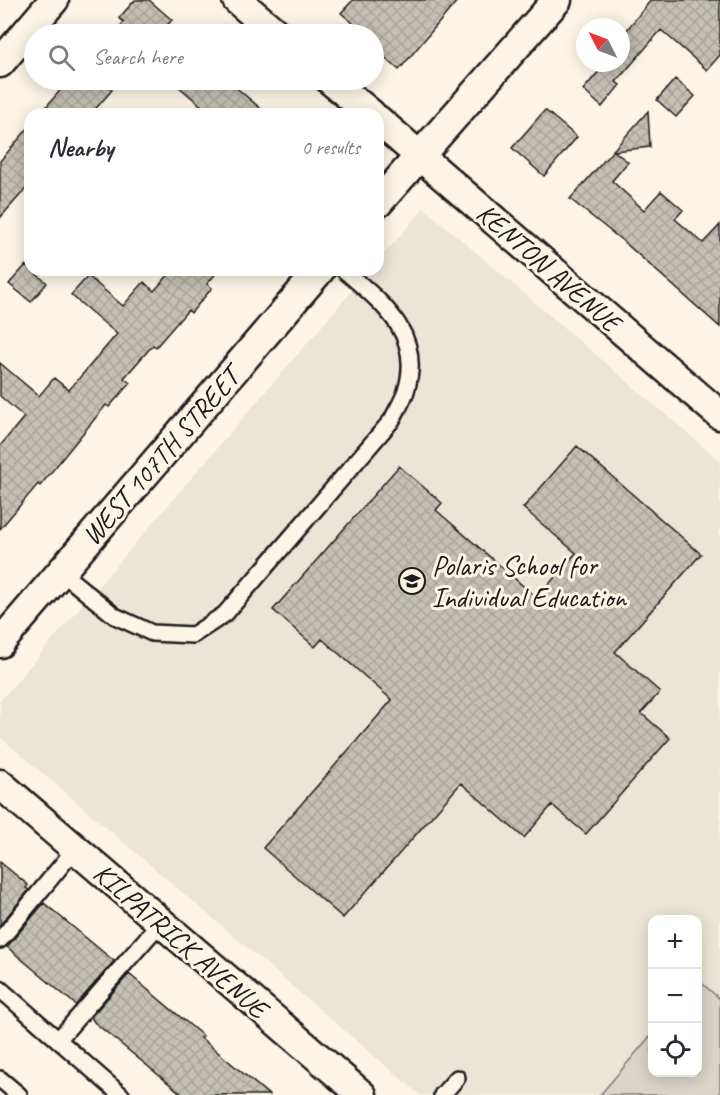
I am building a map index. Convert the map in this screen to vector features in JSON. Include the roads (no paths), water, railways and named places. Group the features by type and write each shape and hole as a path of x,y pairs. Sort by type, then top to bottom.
{"street":[{"path":"33,24 54,0"},
{"path":"237,0 265,24"},
{"path":"384,196 557,0"},
{"path":"0,63 24,35"},
{"path":"342,90 364,108"},
{"name":"KENTON AVENUE","path":"384,125 720,415"},
{"name":"WEST 107TH STREET","path":"0,643 315,276"},
{"name":"KILPATRICK AVENUE","path":"0,784 362,1095"}],"lane":[{"path":"61,572 115,616 152,633 193,635 225,614 392,420 406,391 410,365 404,331 380,301 351,276"},
{"path":"0,940 75,849"},
{"path":"58,1040 161,922"},
{"path":"0,989 121,1095"},
{"path":"442,1095 457,1078"},
{"path":"0,1079 18,1095"}],"place":[{"name":"Polaris School for Individual Education","path":"412,581"}]}
